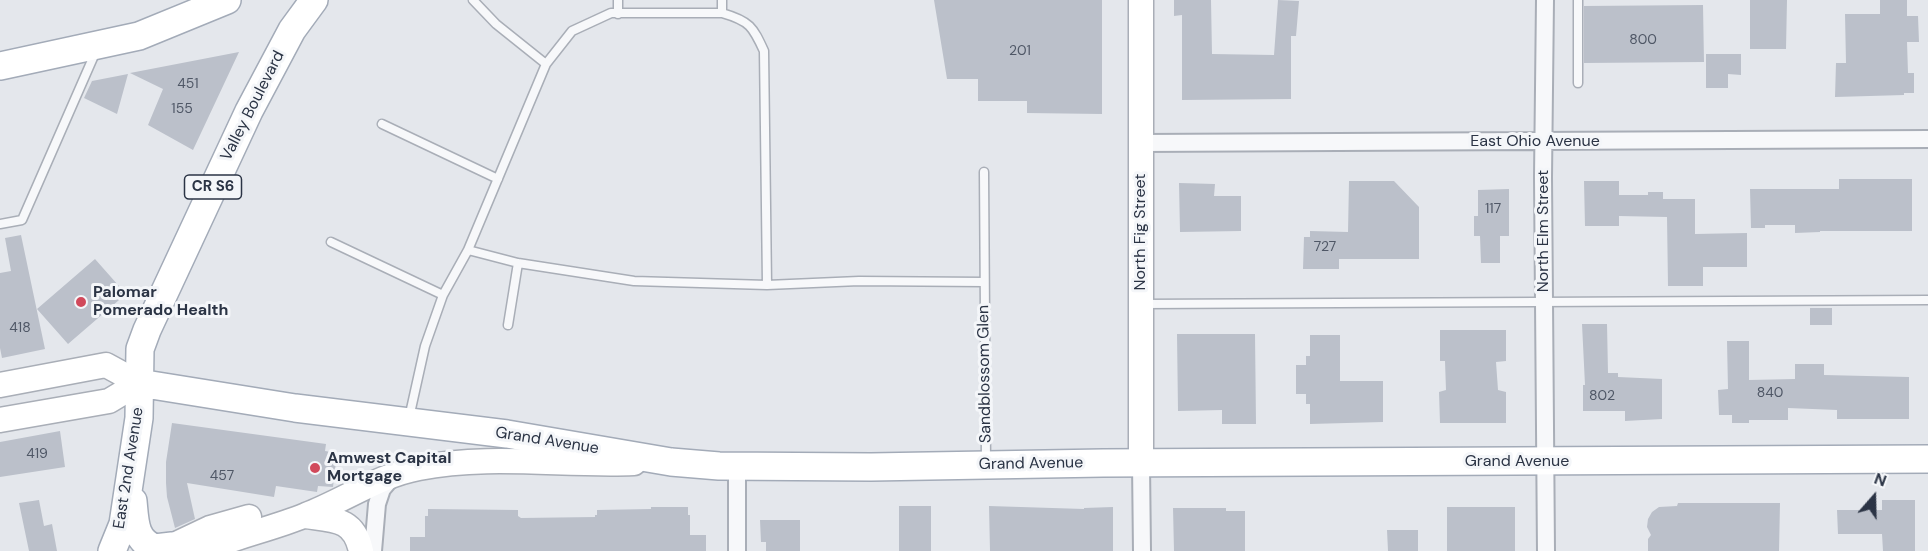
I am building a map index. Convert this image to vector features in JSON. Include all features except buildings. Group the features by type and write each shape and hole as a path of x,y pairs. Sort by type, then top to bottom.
{"main road":[{"path":"0,66 139,36 227,0"},
{"name":"Valley Boulevard","path":"140,383 140,349 147,330 249,111 292,30 314,0"},
{"name":"North Fig Street","path":"1141,0 1141,464"},
{"name":"Grand Avenue","path":"0,386 106,365 140,383 296,408 507,434 670,462 737,466 1928,459"},
{"path":"0,420 109,401 140,383"},
{"name":"East 2nd Avenue","path":"112,551 123,524 139,418 140,383"},
{"path":"202,551 225,541 305,516 394,475 417,468 465,462 523,461 607,464 670,462"},
{"path":"130,477 136,531 140,538 155,548 172,546 210,528 275,510"},
{"path":"305,516 341,520 353,530 361,551"}],"street":[{"name":"North Elm Street","path":"1545,0 1546,551"},
{"name":"East Ohio Avenue","path":"1141,143 1928,139"},
{"path":"1141,464 1142,551"},
{"path":"737,466 737,551"},
{"path":"373,551 377,504 382,489 394,475"}],"lane":[{"path":"473,0 496,24 546,64"},
{"path":"618,0 618,14"},
{"path":"722,0 722,13"},
{"path":"1578,0 1578,83"},
{"path":"409,422 425,346 443,296 468,250 546,64 572,32 611,13 722,13 736,17 753,28 764,51 767,285"},
{"path":"0,224 21,220 99,44"},
{"path":"382,124 498,179"},
{"name":"Sandblossom Glen","path":"984,172 986,465"},
{"path":"331,242 443,296"},
{"path":"468,250 518,263 634,281 767,285 860,281 984,282"},
{"path":"508,325 518,263"},
{"path":"1140,304 1928,300"}],"place":[{"name":"Palomar Pomerado Health","path":"81,302"},
{"name":"Amwest Capital Mortgage","path":"315,468"}]}
